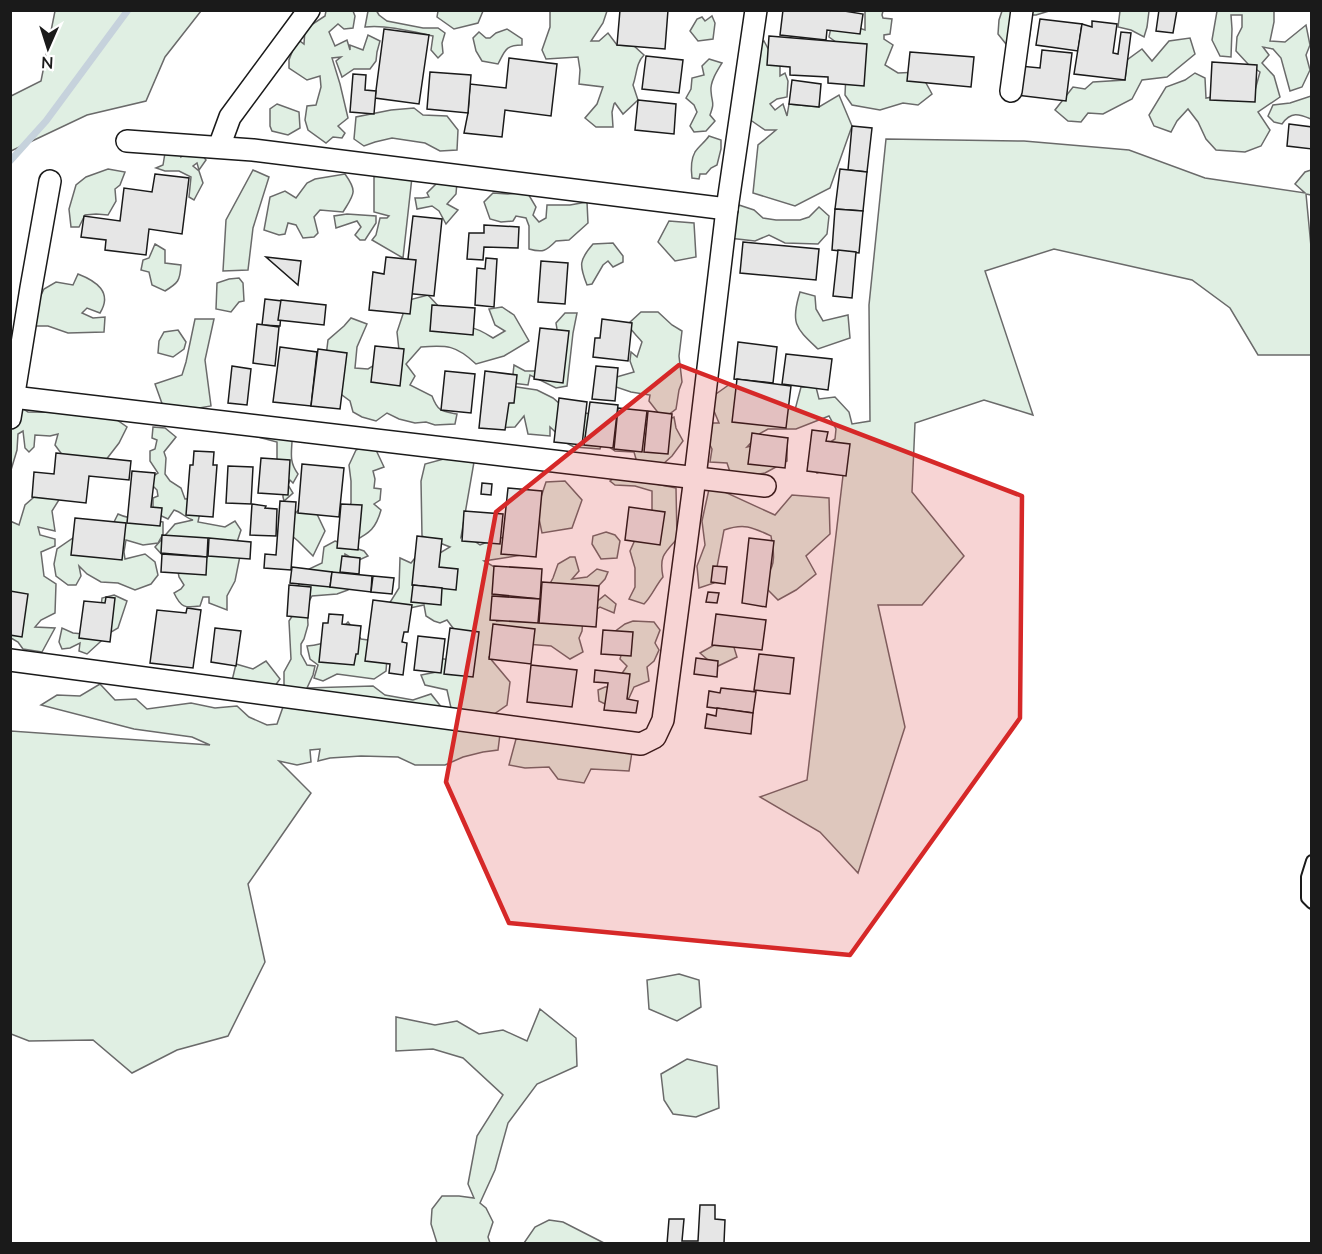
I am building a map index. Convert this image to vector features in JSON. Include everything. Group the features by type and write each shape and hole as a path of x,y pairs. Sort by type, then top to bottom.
{"street":[{"path":"219,147 230,117 309,10"},
{"path":"10,660 641,744 655,737 663,720 728,209 756,10"},
{"path":"1011,91 1022,10"},
{"path":"127,141 253,150 728,209"},
{"path":"10,418 50,181"},
{"path":"13,397 765,486"}],"lane":[{"path":"1311,861 1307,877 1307,898 1311,903"}],"highlighted area":[{"path":"679,365 1022,496 1020,718 850,955 509,923 446,782 496,512"}],"green space":[{"path":"376,10 387,21 423,28 438,28 445,33 442,43 443,53 438,58 431,50 433,36 407,30 365,27 368,11"},
{"path":"438,10 483,11 478,23 454,29 437,17"},
{"path":"55,11 201,11 165,57 146,101 87,115 11,151 11,96 41,81"},
{"path":"326,11 353,11 355,16 353,28 344,29 338,24 329,32 335,46 347,40 350,50 350,45 363,50 368,35 380,41 376,61 370,69 354,69 342,77 336,61 341,57 332,58 348,118 338,126 345,133 342,138 333,137 326,143 308,130 305,120 307,106 316,105 321,87 320,76 307,80 289,68 289,60 297,39 304,44 305,29 325,16"},
{"path":"550,11 607,11 603,23 591,41 599,41 608,33 617,45 634,46 644,55 638,65 633,85 638,100 623,114 614,104 613,127 596,127 585,118 597,104 603,87 579,84 578,57 546,59 542,50 550,27"},
{"path":"865,11 883,11 883,18 892,19 890,34 884,35 884,39 893,45 885,65 898,73 920,72 932,94 918,105 903,103 880,110 852,105 845,95 847,50 829,37 831,27 850,25 865,30"},
{"path":"1002,11 1049,11 1031,15 1030,35 1024,54 1010,49 998,34"},
{"path":"1120,11 1149,11 1144,37 1131,30 1118,27"},
{"path":"1217,11 1274,11 1270,41 1285,42 1306,25 1310,45 1306,55 1310,70 1302,87 1290,91 1281,58 1273,49 1263,47 1269,55 1262,63 1274,76 1280,97 1258,112 1270,130 1261,146 1245,152 1216,150 1206,139 1198,122 1188,109 1171,132 1154,126 1149,115 1166,87 1185,80 1195,73 1205,78 1206,98 1255,90 1260,72 1248,64 1236,51 1237,37 1242,27 1242,15 1231,15 1231,57 1220,56 1212,40"},
{"path":"712,16 715,23 713,39 698,41 690,31 697,19 702,17 705,21"},
{"path":"507,29 522,39 522,45 509,48 504,52 498,64 482,61 476,51 473,38 479,32 486,38 490,38"},
{"path":"1190,38 1195,54 1167,77 1142,80 1132,99 1103,114 1088,113 1081,122 1068,121 1055,110 1073,87 1085,89 1093,82 1125,80 1127,60 1142,49 1152,61 1169,41"},
{"path":"764,41 780,66 780,76 785,73 788,81 787,97 777,99 770,104 775,110 783,104 787,116 789,104 819,107 839,95 852,126 830,188 795,206 753,193 758,145 776,130 765,130 749,119 755,48"},
{"path":"709,59 722,63 711,88 713,105 710,115 715,121 706,131 694,132 690,126 697,112 694,105 686,98 691,89 692,78 704,75 702,66"},
{"path":"1311,96 1311,119 1292,115 1282,124 1274,122 1268,116 1273,105 1290,103"},
{"path":"277,104 299,112 300,128 288,135 272,131 270,109"},
{"path":"414,108 423,115 447,116 458,130 457,150 440,151 425,143 392,138 364,146 354,139 356,117"},
{"path":"709,136 721,140 717,165 706,174 700,174 699,179 692,178 694,155"},
{"path":"886,139 1024,141 1129,150 1205,178 1305,193 1295,184 1305,172 1311,170 1311,195 1306,194 1312,257 1311,355 1258,355 1230,308 1192,280 1054,249 985,271 1033,415 984,400 915,423 912,492 964,556 922,605 878,605 905,727 858,873 820,832 760,797 807,780 844,467 832,467 817,473 808,463 818,450 835,439 836,429 829,416 796,429 768,429 759,434 747,447 787,438 787,461 765,473 732,478 727,463 710,462 712,449 708,441 711,423 719,423 709,399 730,384 795,410 801,387 816,387 819,399 835,397 849,412 852,424 870,421 869,305"},
{"path":"182,145 181,157 188,153 201,153 206,160 199,170 197,163 193,166 199,171 203,183 194,200 189,197 191,177 179,171 165,171 156,168 163,165 166,147"},
{"path":"108,169 125,172 120,185 115,189 116,201 108,215 85,215 79,227 71,227 69,209 76,185 86,177"},
{"path":"253,170 269,177 253,228 248,270 223,271 226,220"},
{"path":"388,170 412,177 403,258 372,240 376,235 380,218 389,216 374,212 374,177"},
{"path":"345,174 352,185 352,197 343,212 320,210 314,217 318,233 314,237 303,238 296,225 288,223 285,234 279,235 264,230 270,197 285,191 296,198 307,183 315,179"},
{"path":"440,180 457,182 456,194 447,204 458,210 446,224 439,211 432,206 417,209 415,198 429,197 427,193"},
{"path":"527,192 536,207 533,215 539,222 546,218 547,205 587,202 588,223 569,240 556,241 544,250 529,249 529,226 526,218 516,216 513,221 501,222 490,219 484,202 493,193"},
{"path":"739,205 754,210 763,218 776,220 800,220 809,217 819,207 829,216 827,234 818,244 785,243 769,235 755,241 729,238"},
{"path":"347,214 376,216 376,223 365,240 360,240 355,235 361,227 357,221 336,228 334,216"},
{"path":"669,221 694,223 696,257 675,261 658,242"},
{"path":"613,243 623,256 623,262 613,267 608,261 603,265 592,284 587,285 582,267 585,254 593,244"},
{"path":"155,244 165,250 165,263 181,265 178,281 165,291 152,285 149,272 141,270 143,260 149,258"},
{"path":"78,274 101,288 105,299 100,313 87,308 82,313 93,318 105,317 104,332 68,333 48,326 26,326 44,289 56,282 73,285"},
{"path":"239,278 243,283 244,301 239,302 231,312 216,309 217,283"},
{"path":"800,292 815,296 816,309 823,321 848,315 850,338 818,349 804,336 797,325 796,311"},
{"path":"428,295 443,311 442,332 469,327 493,338 505,331 495,325 489,309 502,307 514,315 529,341 504,356 476,364 463,353 451,348 421,347 406,364 415,376 410,385 432,396 441,410 457,414 455,424 415,423 387,413 376,421 353,412 350,401 323,381 328,340 351,318 367,324 357,347 355,368 368,369 399,350 397,332 405,301"},
{"path":"641,312 658,312 682,331 679,356 682,382 676,409 663,419 649,401 650,395 616,387 613,378 634,372 630,361 631,352 637,357 642,342 628,324"},
{"path":"565,313 577,313 567,386 556,388 530,375 528,385 512,383 514,365 525,371 536,371 560,348 556,323"},
{"path":"195,319 214,319 205,360 211,406 182,411 164,409 155,384 182,375"},
{"path":"178,330 186,342 184,349 173,357 158,353 159,341 164,332"},
{"path":"510,386 537,390 553,398 567,410 600,414 610,440 633,436 643,421 653,418 662,422 674,417 676,428 683,441 663,464 638,466 634,452 615,451 602,442 600,449 574,447 550,427 550,436 528,434 524,416 515,427 493,428"},
{"path":"11,401 28,412 107,413 127,427 119,443 95,474 66,460 55,445 58,434 35,435 34,447 29,452 25,448 23,431 18,434 17,450 11,470"},
{"path":"153,427 165,428 176,437 164,452 165,474 170,481 181,488 185,499 203,498 198,522 225,527 235,521 241,530 236,545 240,556 235,581 227,596 227,610 209,603 209,597 203,597 200,606 187,607 181,604 174,593 184,585 179,577 175,555 164,557 155,547 175,524 193,520 174,510 168,519 153,512 153,498 158,496 157,490 147,480 158,473 150,461 150,451 155,449 157,440 152,438"},
{"path":"260,430 284,434 292,442 292,459 298,474 293,483 290,480 288,485 293,493 284,501 283,484 277,460 277,442 254,436"},
{"path":"365,446 376,450 384,467 373,471 374,488 381,489 380,500 374,504 381,510 372,529 354,541 343,528 351,503 349,465 356,450"},
{"path":"451,457 474,462 461,537 464,534 480,545 512,536 522,555 484,561 498,569 512,588 497,621 511,619 533,610 532,591 547,589 558,564 570,557 575,557 579,571 572,579 587,577 597,569 608,572 605,579 591,594 590,607 605,595 616,604 614,613 600,607 583,619 579,638 583,652 570,659 551,646 526,644 510,639 489,657 510,682 507,705 487,719 451,708 447,690 425,685 421,675 436,672 438,658 463,662 456,632 447,620 440,623 426,616 424,605 410,608 389,604 399,588 400,558 411,563 422,549 440,553 450,547 422,536 421,481 425,464"},
{"path":"625,471 646,482 676,488 677,539 662,560 663,577 644,604 629,599 635,587 635,568 630,551 639,531 652,518 652,491 635,486 615,485 610,481"},
{"path":"711,480 718,489 775,515 792,495 829,498 830,534 806,556 816,574 796,590 778,600 768,590 767,574 774,556 771,536 743,526 724,530 714,583 699,588 697,566 705,545 702,521"},
{"path":"565,481 582,500 572,528 542,533 537,509 546,482"},
{"path":"41,491 62,495 52,511 55,531 38,527 40,535 55,539 55,546 41,552 44,576 56,584 55,613 41,620 35,627 55,628 42,652 23,649 11,638 10,521 19,525 25,505"},
{"path":"300,508 315,510 325,531 313,556 283,528"},
{"path":"118,514 134,519 163,522 163,534 158,543 143,545 126,540 125,559 145,554 155,562 158,575 151,584 135,590 118,583 101,582 79,566 81,576 76,585 68,585 56,576 54,564 57,549 73,538 111,528"},
{"path":"606,532 615,535 620,541 617,558 601,559 592,544 593,536"},
{"path":"335,541 364,551 368,556 357,561 345,554 348,590 337,594 312,596 307,605 308,625 301,644 301,654 307,665 315,666 307,688 373,686 385,695 413,700 431,694 446,713 500,734 498,750 463,757 445,765 415,765 398,757 361,756 318,761 320,749 310,750 311,762 297,765 279,761 311,793 248,884 265,962 228,1036 177,1050 132,1073 93,1040 29,1041 11,1034 11,731 210,745 192,737 134,729 41,705 57,695 80,696 100,684 115,700 136,699 147,709 191,703 215,708 237,706 249,717 267,725 277,724 284,704 284,672 291,659 289,621 298,607 296,589 309,569 322,563 324,547"},
{"path":"114,595 127,601 118,628 87,654 79,651 80,643 62,649 59,642 62,628 83,634 100,619 102,598"},
{"path":"633,621 654,622 660,630 655,643 659,650 654,661 647,667 649,681 634,687 629,698 609,706 599,701 598,690 613,687 627,666 620,659 623,648 610,635"},
{"path":"348,622 361,639 375,641 387,658 386,671 374,679 337,674 323,681 314,678 318,665 310,659 307,646 321,644 330,639"},
{"path":"732,641 737,657 716,667 700,653 716,644"},
{"path":"266,661 280,679 272,690 230,689 236,664 253,669"},
{"path":"516,739 632,752 629,771 591,769 584,783 558,779 549,767 525,768 509,765"},
{"path":"679,974 699,980 701,1007 677,1021 649,1009 647,980"},
{"path":"540,1009 576,1038 577,1066 537,1084 508,1123 495,1170 480,1203 486,1208 493,1222 488,1237 490,1243 437,1243 431,1224 432,1209 442,1196 474,1198 468,1184 477,1136 503,1095 463,1058 433,1049 396,1051 396,1017 435,1025 457,1021 479,1034 503,1030 527,1041"},
{"path":"687,1059 717,1066 719,1108 696,1117 673,1114 664,1100 661,1074"},
{"path":"549,1220 563,1222 604,1243 524,1243 535,1227"}],"building":[{"path":"620,10 668,10 665,49 617,45"},
{"path":"783,10 838,10 863,14 860,34 827,30 826,40 780,35"},
{"path":"1159,10 1177,10 1173,33 1156,31"},
{"path":"1040,19 1082,24 1078,51 1036,45"},
{"path":"1092,21 1117,24 1113,53 1118,54 1121,32 1131,33 1125,80 1074,74 1082,24 1092,27"},
{"path":"384,29 429,35 419,104 375,98"},
{"path":"769,36 867,44 864,86 828,83 828,77 790,75 790,67 767,65"},
{"path":"1042,50 1072,53 1066,101 1016,95 1020,66 1040,68"},
{"path":"910,52 974,57 971,87 907,81"},
{"path":"646,56 683,60 679,93 642,89"},
{"path":"509,58 557,64 551,116 505,110 502,137 464,133 470,84 506,88"},
{"path":"1212,62 1257,65 1255,102 1210,100"},
{"path":"430,72 471,75 468,113 427,109"},
{"path":"353,74 366,75 365,90 376,91 374,114 350,112"},
{"path":"792,80 821,84 819,107 789,104"},
{"path":"638,100 676,104 674,134 635,130"},
{"path":"1289,124 1312,127 1312,149 1287,146"},
{"path":"852,126 872,128 867,172 848,170"},
{"path":"840,169 867,172 863,211 835,209"},
{"path":"155,174 189,178 182,234 149,229 146,255 105,250 106,240 81,237 84,216 120,221 124,188 152,192"},
{"path":"835,209 863,211 859,253 832,250"},
{"path":"413,216 442,219 434,296 404,293"},
{"path":"484,225 519,227 518,248 484,247 483,260 467,259 469,233 484,233"},
{"path":"743,242 819,249 816,280 740,273"},
{"path":"838,250 856,252 852,298 833,296"},
{"path":"266,257 301,261 298,285"},
{"path":"386,257 416,260 410,314 369,310 373,272 384,274"},
{"path":"486,258 497,259 494,307 475,305 477,268 485,269"},
{"path":"541,261 568,263 565,304 538,302"},
{"path":"265,299 282,301 280,326 262,325"},
{"path":"281,300 326,305 324,325 278,320"},
{"path":"432,305 475,308 473,335 430,331"},
{"path":"602,319 632,323 628,361 593,357 595,338 600,338"},
{"path":"257,324 279,327 275,366 253,363"},
{"path":"540,328 569,331 563,383 534,379"},
{"path":"738,342 777,347 773,383 734,379"},
{"path":"375,346 404,349 400,386 371,382"},
{"path":"280,347 317,352 311,406 273,402"},
{"path":"318,349 347,353 340,409 311,406"},
{"path":"786,354 832,359 828,390 782,384"},
{"path":"232,366 251,369 247,405 228,403"},
{"path":"596,366 618,368 615,401 592,399"},
{"path":"445,371 475,374 471,413 441,410"},
{"path":"485,371 517,375 514,403 509,403 505,430 479,428"},
{"path":"737,379 791,386 786,428 732,422"},
{"path":"559,398 587,402 582,445 554,442"},
{"path":"590,402 618,405 613,448 584,445"},
{"path":"618,408 647,411 642,452 614,449"},
{"path":"648,411 672,414 668,454 644,452"},
{"path":"812,430 828,432 826,441 850,444 846,476 807,471"},
{"path":"752,433 788,438 785,468 748,464"},
{"path":"194,451 214,452 213,465 217,465 213,517 186,515 190,465 193,465"},
{"path":"56,453 131,461 129,480 89,476 86,503 32,497 34,472 54,474"},
{"path":"261,458 290,460 288,495 258,493"},
{"path":"302,464 344,468 339,517 298,513"},
{"path":"228,466 253,467 251,504 226,503"},
{"path":"132,471 155,473 151,507 162,508 160,526 127,523"},
{"path":"482,483 492,484 491,495 481,494"},
{"path":"508,488 542,491 536,557 501,554"},
{"path":"280,501 296,502 291,570 264,568 265,554 276,555"},
{"path":"252,504 277,509 276,536 250,535"},
{"path":"341,504 362,505 358,550 337,548"},
{"path":"629,507 665,512 660,545 625,540"},
{"path":"464,511 503,514 500,544 462,541"},
{"path":"75,518 126,523 122,560 71,555"},
{"path":"162,535 208,538 207,557 161,553"},
{"path":"417,536 442,539 439,567 458,569 456,590 412,585"},
{"path":"209,538 251,542 250,559 208,556"},
{"path":"749,538 774,541 766,607 742,603"},
{"path":"162,554 207,557 206,575 161,572"},
{"path":"342,556 360,558 359,574 340,572"},
{"path":"494,566 542,569 540,599 492,594"},
{"path":"713,566 727,567 725,584 711,582"},
{"path":"292,567 332,572 330,587 290,583"},
{"path":"332,572 372,576 371,592 330,587"},
{"path":"373,576 394,578 392,594 371,592"},
{"path":"542,582 599,586 596,627 539,623"},
{"path":"289,585 311,587 308,618 287,616"},
{"path":"413,585 442,588 441,605 411,602"},
{"path":"10,591 28,594 22,637 10,635"},
{"path":"708,592 719,593 717,603 706,602"},
{"path":"492,596 540,599 538,623 490,620"},
{"path":"106,597 115,598 110,642 79,638 84,601 105,603"},
{"path":"373,600 412,605 408,632 404,632 402,642 407,643 403,675 389,673 390,664 365,661"},
{"path":"187,608 201,610 193,668 150,663 157,610 186,613"},
{"path":"329,614 343,615 342,624 361,626 358,654 356,654 354,665 319,662 323,623 328,623"},
{"path":"716,614 766,620 762,650 712,645"},
{"path":"493,624 535,629 531,664 489,659"},
{"path":"215,628 241,631 236,666 211,662"},
{"path":"450,628 479,632 473,677 444,674"},
{"path":"603,630 633,632 631,656 601,654"},
{"path":"418,636 445,639 441,673 414,670"},
{"path":"759,654 794,658 790,694 754,690"},
{"path":"696,658 718,661 717,677 694,674"},
{"path":"531,665 577,670 572,707 527,702"},
{"path":"595,670 630,674 627,699 638,701 636,713 604,710 608,683 594,682"},
{"path":"721,688 756,692 753,713 707,707 709,691 720,693"},
{"path":"717,708 753,713 751,734 705,728 707,714 716,716"},
{"path":"700,1205 715,1205 715,1219 725,1220 724,1243 667,1244 669,1219 684,1219 682,1241 698,1241"}],"waterway":[{"path":"10,161 46,121 128,10"}]}
